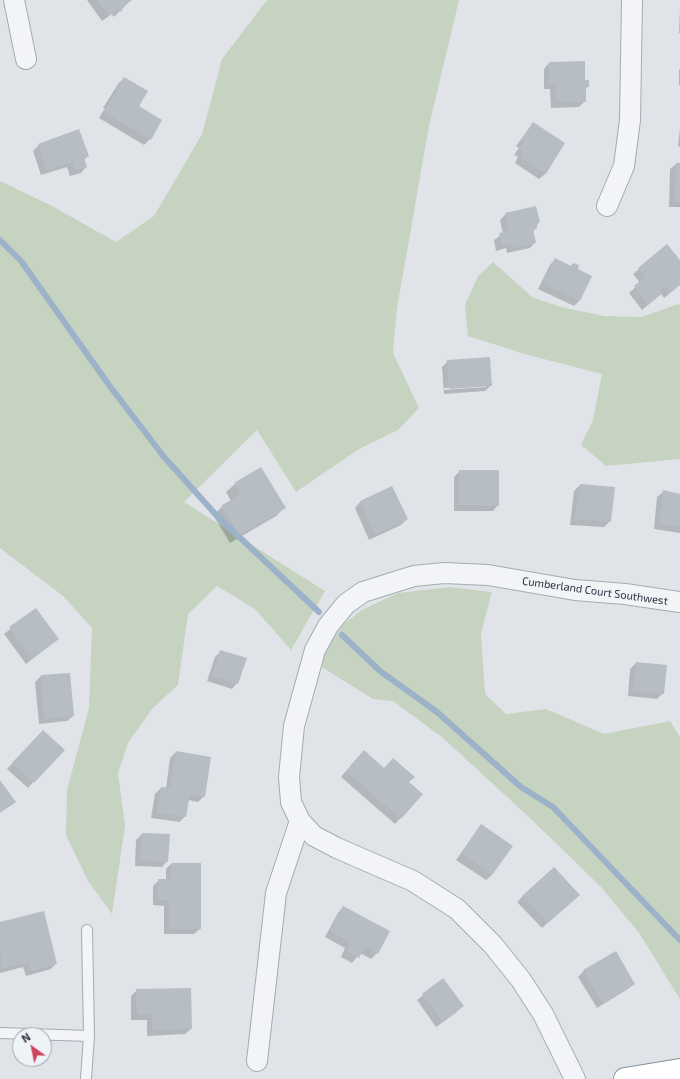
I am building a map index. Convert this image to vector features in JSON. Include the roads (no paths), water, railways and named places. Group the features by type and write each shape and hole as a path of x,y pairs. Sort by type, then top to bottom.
{"highway":[{"path":"625,1079 680,1070"}],"street":[{"path":"14,0 26,59"},
{"path":"607,206 624,166 630,120 632,0"},
{"name":"Cumberland Court Southwest","path":"575,1079 543,1014 520,980 493,945 456,909 413,881 337,848 314,836 300,821 291,802 289,776 294,726 315,650 328,626 346,604 363,592 414,576 444,573 488,575 575,590 625,594 680,602"},
{"path":"257,1061 276,893 300,821"}],"lane":[{"path":"86,1079 89,1036 87,930"},
{"path":"0,1033 89,1036"}],"waterway":[{"path":"0,240 21,261 109,385 164,457 218,517 319,612"},
{"path":"342,635 380,671 437,712 521,787 553,807 680,940"}]}
